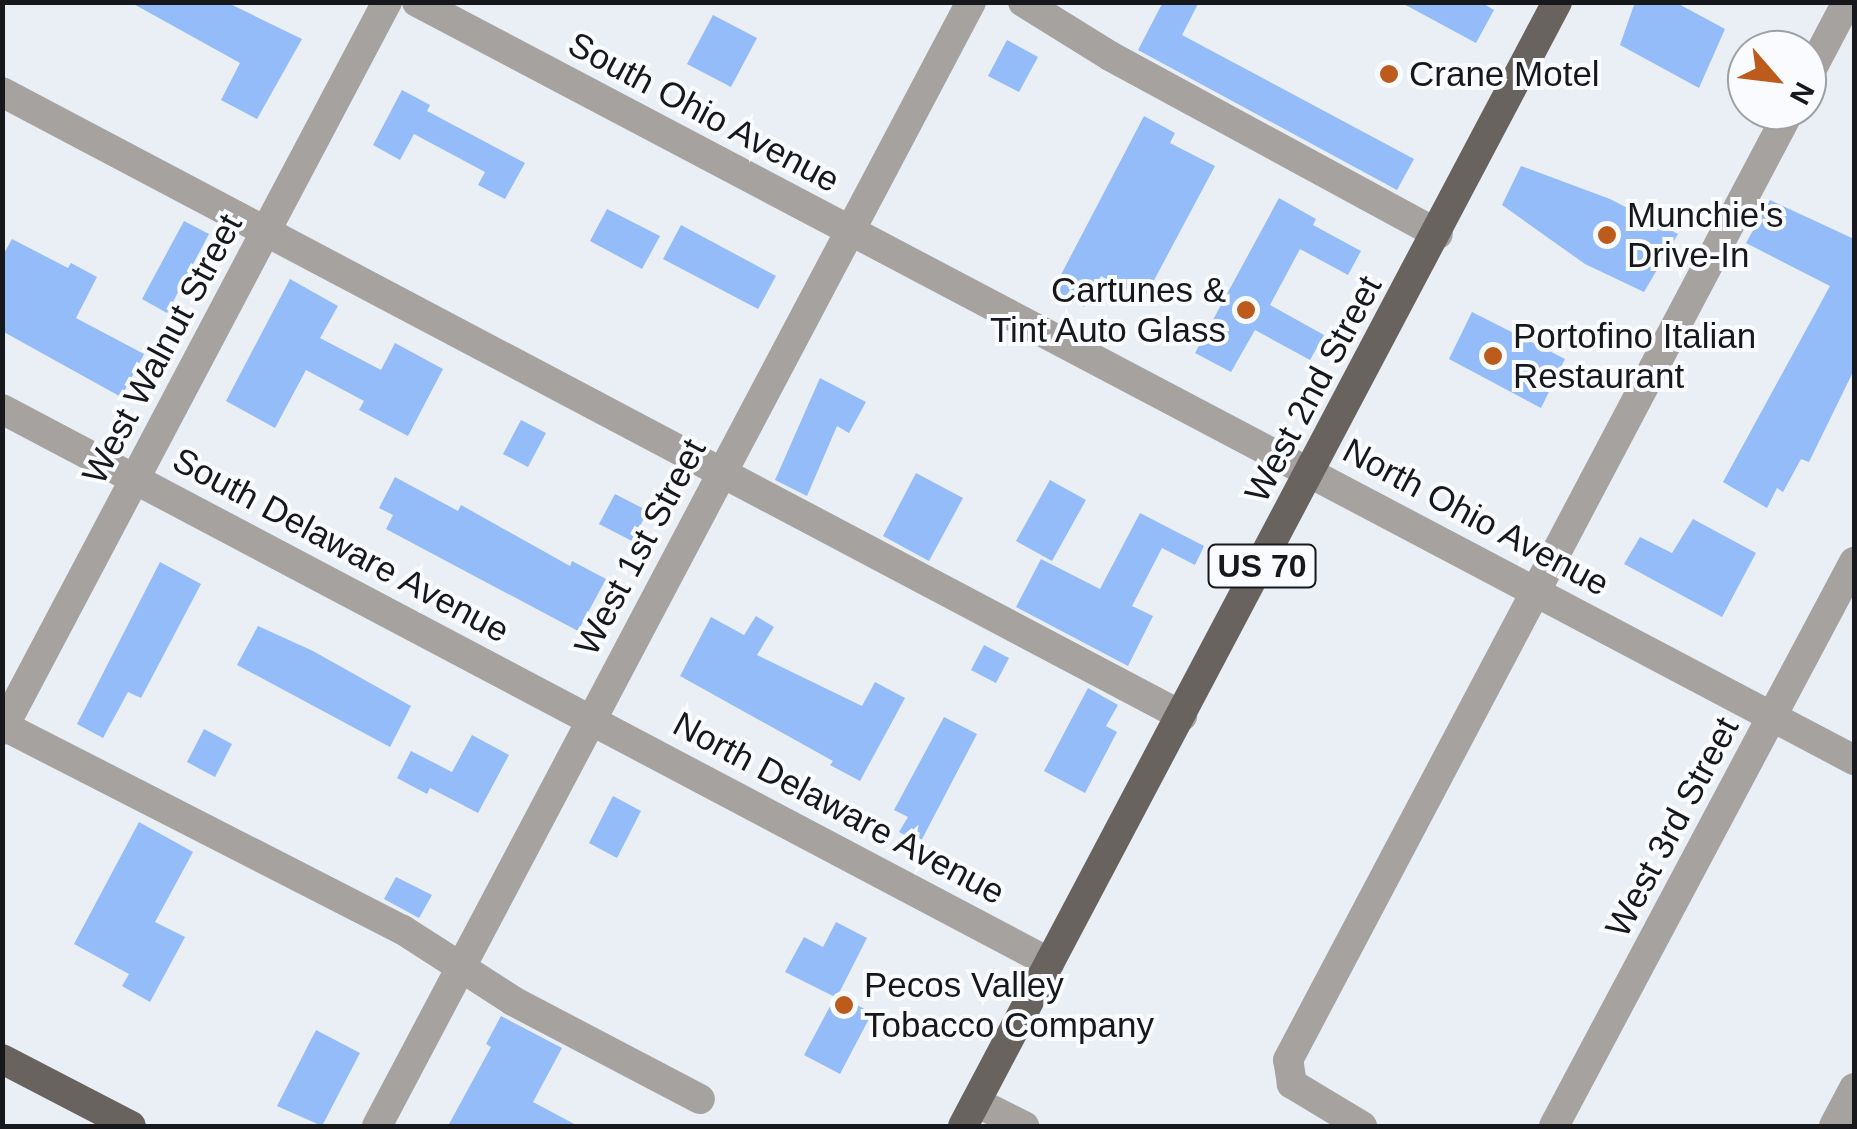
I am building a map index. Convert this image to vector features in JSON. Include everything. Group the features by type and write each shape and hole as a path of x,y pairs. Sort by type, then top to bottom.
{"main road":[{"name":"West 2nd Street","path":"970,1114 1438,234 1556,2"},
{"path":"2,1059 131,1126"}],"street":[{"name":"West Walnut Street","path":"3,727 387,2"},
{"name":"South Ohio Avenue","path":"417,2 850,232"},
{"name":"West 1st Street","path":"376,1126 970,2"},
{"path":"1023,2 1110,56 1438,234"},
{"path":"1827,40 1847,2"},
{"path":"2,92 720,476 1182,716"},
{"path":"1362,1126 1292,1084 1288,1060 1779,130"},
{"name":"North Ohio Avenue","path":"850,232 1854,760"},
{"name":"South Delaware Avenue","path":"2,410 592,719"},
{"name":"West 3rd Street","path":"1554,1126 1854,562"},
{"name":"North Delaware Avenue","path":"592,719 1050,963"},
{"path":"3,727 386,921 462,965 513,1002 700,1099"},
{"path":"1834,1126 1854,1088"},
{"path":"970,1114 1024,1126"}],"building":[{"path":"130,2 226,2 302,39 257,119 221,100 240,63"},
{"path":"1163,2 1199,2 1182,35 1414,159 1397,190 1138,50"},
{"path":"1400,2 1481,2 1494,10 1476,43"},
{"path":"1635,2 1675,2 1725,29 1699,88 1620,45"},
{"path":"713,15 757,38 731,87 687,64"},
{"path":"1007,40 1038,57 1019,92 988,76"},
{"path":"402,90 430,105 427,111 525,163 505,199 478,185 485,172 414,134 400,160 373,145"},
{"path":"1144,116 1175,133 1170,143 1215,166 1144,299 1101,276 1084,307 1053,290"},
{"path":"1521,166 1610,199 1678,234 1644,292 1585,264 1502,205"},
{"path":"1279,198 1316,219 1313,225 1361,251 1348,275 1300,249 1270,305 1324,335 1310,360 1255,330 1231,372 1195,353"},
{"path":"1770,200 1854,239 1854,370 1809,462 1801,459 1783,492 1777,488 1767,508 1723,482 1830,286 1746,243"},
{"path":"607,209 660,236 642,269 590,241"},
{"path":"184,221 209,234 167,313 142,299"},
{"path":"681,225 776,276 758,309 663,259"},
{"path":"12,239 68,268 71,263 97,277 76,318 144,354 121,397 2,331 2,257"},
{"path":"290,279 338,306 320,338 381,370 395,343 443,369 408,436 359,410 364,401 306,370 275,428 226,401"},
{"path":"1472,312 1565,359 1541,408 1449,359"},
{"path":"820,378 866,402 849,433 837,426 807,496 775,480"},
{"path":"521,420 546,433 528,467 503,454"},
{"path":"916,473 963,498 929,561 883,536"},
{"path":"395,477 458,511 461,505 570,566 572,561 606,579 578,631 386,529 393,515 379,508"},
{"path":"1050,480 1086,500 1052,561 1016,541"},
{"path":"615,494 648,511 632,541 599,524"},
{"path":"1140,513 1204,546 1195,565 1162,548 1132,606 1153,616 1128,666 1016,607 1041,559 1100,589"},
{"path":"1693,519 1756,553 1722,617 1624,564 1640,537 1672,553"},
{"path":"160,562 201,584 141,698 128,692 103,738 77,724"},
{"path":"756,616 774,627 757,655 862,706 875,682 905,698 860,781 830,765 833,761 680,676 711,617 744,635"},
{"path":"258,626 313,651 411,706 390,747 237,665"},
{"path":"984,645 1009,658 996,683 971,670"},
{"path":"1088,688 1118,705 1106,726 1117,732 1085,793 1044,771"},
{"path":"944,717 977,734 920,843 899,832 908,817 894,810"},
{"path":"204,729 232,744 215,777 187,762"},
{"path":"472,735 509,755 478,813 430,788 427,794 397,778 411,751 452,772"},
{"path":"613,796 641,811 617,858 589,843"},
{"path":"139,822 193,852 155,922 185,937 150,1002 122,986 129,974 74,944"},
{"path":"396,877 432,895 419,918 384,899"},
{"name":"Pecos Valley Tobacco Company","path":"836,922 867,938 838,995 872,1013 840,1074 804,1055 835,997 785,972 804,937 823,947"},
{"path":"501,1016 562,1048 533,1102 578,1126 448,1126 491,1047 486,1044"},
{"path":"316,1030 360,1053 322,1126 277,1106"}],"place":[{"name":"Crane Motel","path":"1389,74"},
{"name":"Munchie's Drive-In","path":"1607,235"},
{"name":"Cartunes & Tint Auto Glass","path":"1246,310"},
{"name":"Portofino Italian Restaurant","path":"1493,356"},
{"name":"Pecos Valley Tobacco Company","path":"844,1005"}]}
